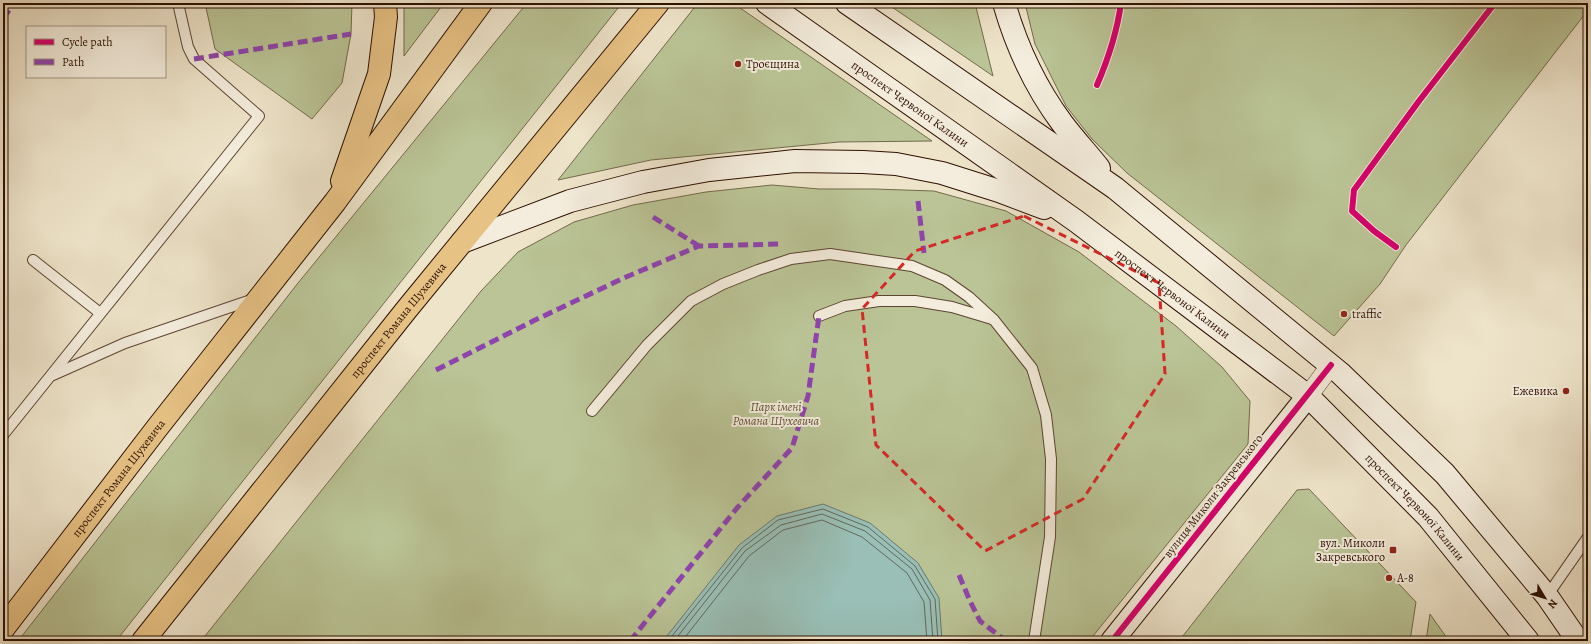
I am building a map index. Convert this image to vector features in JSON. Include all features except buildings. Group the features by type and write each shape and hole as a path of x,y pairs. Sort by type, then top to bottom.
{"main road":[{"path":"335,202 379,74 386,17 385,3"},
{"name":"проспект Романа Шухевича","path":"3,629 157,428 335,202 481,3"},
{"name":"проспект Романа Шухевича","path":"143,641 462,242 658,3"},
{"name":"проспект Червоної Калини","path":"767,3 1076,221 1308,396 1428,517 1528,641"},
{"path":"847,3 1115,188 1331,365 1374,404 1445,474 1547,596 1578,641"},
{"path":"1004,3 1011,28 1034,79 1062,122 1115,188"},
{"path":"462,242 570,201 643,182 710,170 795,161 896,164 942,173 999,191 1076,221"},
{"name":"вулиця Миколи Закревського","path":"1112,641 1308,396"}],"street":[{"name":"вулиця Миколи Закревського","path":"1308,396 1331,365"}],"lane":[{"path":"3,435 259,116 194,58 188,47 178,3"},
{"path":"592,411 647,345 691,301 723,284 791,259 830,254 912,266 946,280 969,297 994,320 1032,368 1046,415 1051,459 1050,537 1034,641"},
{"path":"34,260 100,313"},
{"path":"50,376 125,343 260,297"},
{"path":"819,316 845,306 879,301 915,301 952,307 994,320"},
{"path":"1547,596 1588,537"}],"highlighted area":[{"path":"1024,216 1159,283 1165,374 1083,499 985,551 876,445 862,309 915,251"}],"green space":[{"path":"205,3 352,3 351,34 342,83 312,119 215,49"},
{"path":"404,3 444,3 404,56"},
{"path":"527,3 622,3 116,641 18,641 298,283"},
{"path":"698,3 733,3 932,141 839,142 651,160 558,180"},
{"path":"886,3 975,3 993,76"},
{"path":"1025,3 1588,3 1588,10 1406,245 1380,284 1334,336 1127,173 1092,139 1066,106 1035,44"},
{"name":"Парк імені Романа Шухевича","path":"772,185 819,189 934,191 1006,211 1079,252 1176,326 1222,367 1250,401 1248,444 1089,641 201,641 481,291 518,252 574,222 633,205 706,192"},
{"path":"1309,489 1416,602 1410,641 1179,641 1297,490"},
{"path":"1430,614 1449,641 1426,641"}],"water":[{"path":"823,504 870,523 918,563 939,598 942,641 663,641 739,545 777,516"}],"marked path":[{"path":"3,18 15,3"},
{"path":"194,59 351,34"},
{"path":"918,201 924,253"},
{"path":"653,217 699,246"},
{"path":"436,370 533,321 626,277 699,246 782,244"},
{"path":"630,641 737,508 792,448 808,396 819,316"},
{"path":"959,575 980,621 1006,641"}],"cycle path":[{"path":"1097,85 1112,45 1121,3"},
{"path":"1396,247 1374,231 1352,211 1354,190 1419,101 1495,3"},
{"path":"1112,641 1331,365"}],"place":[{"name":"Троєщина","path":"738,64"},
{"name":"traffic","path":"1344,314"},
{"name":"Ежевика","path":"1566,391"},
{"name":"вул. Миколи Закревського","path":"1393,550"},
{"name":"А-8","path":"1389,578"}]}
